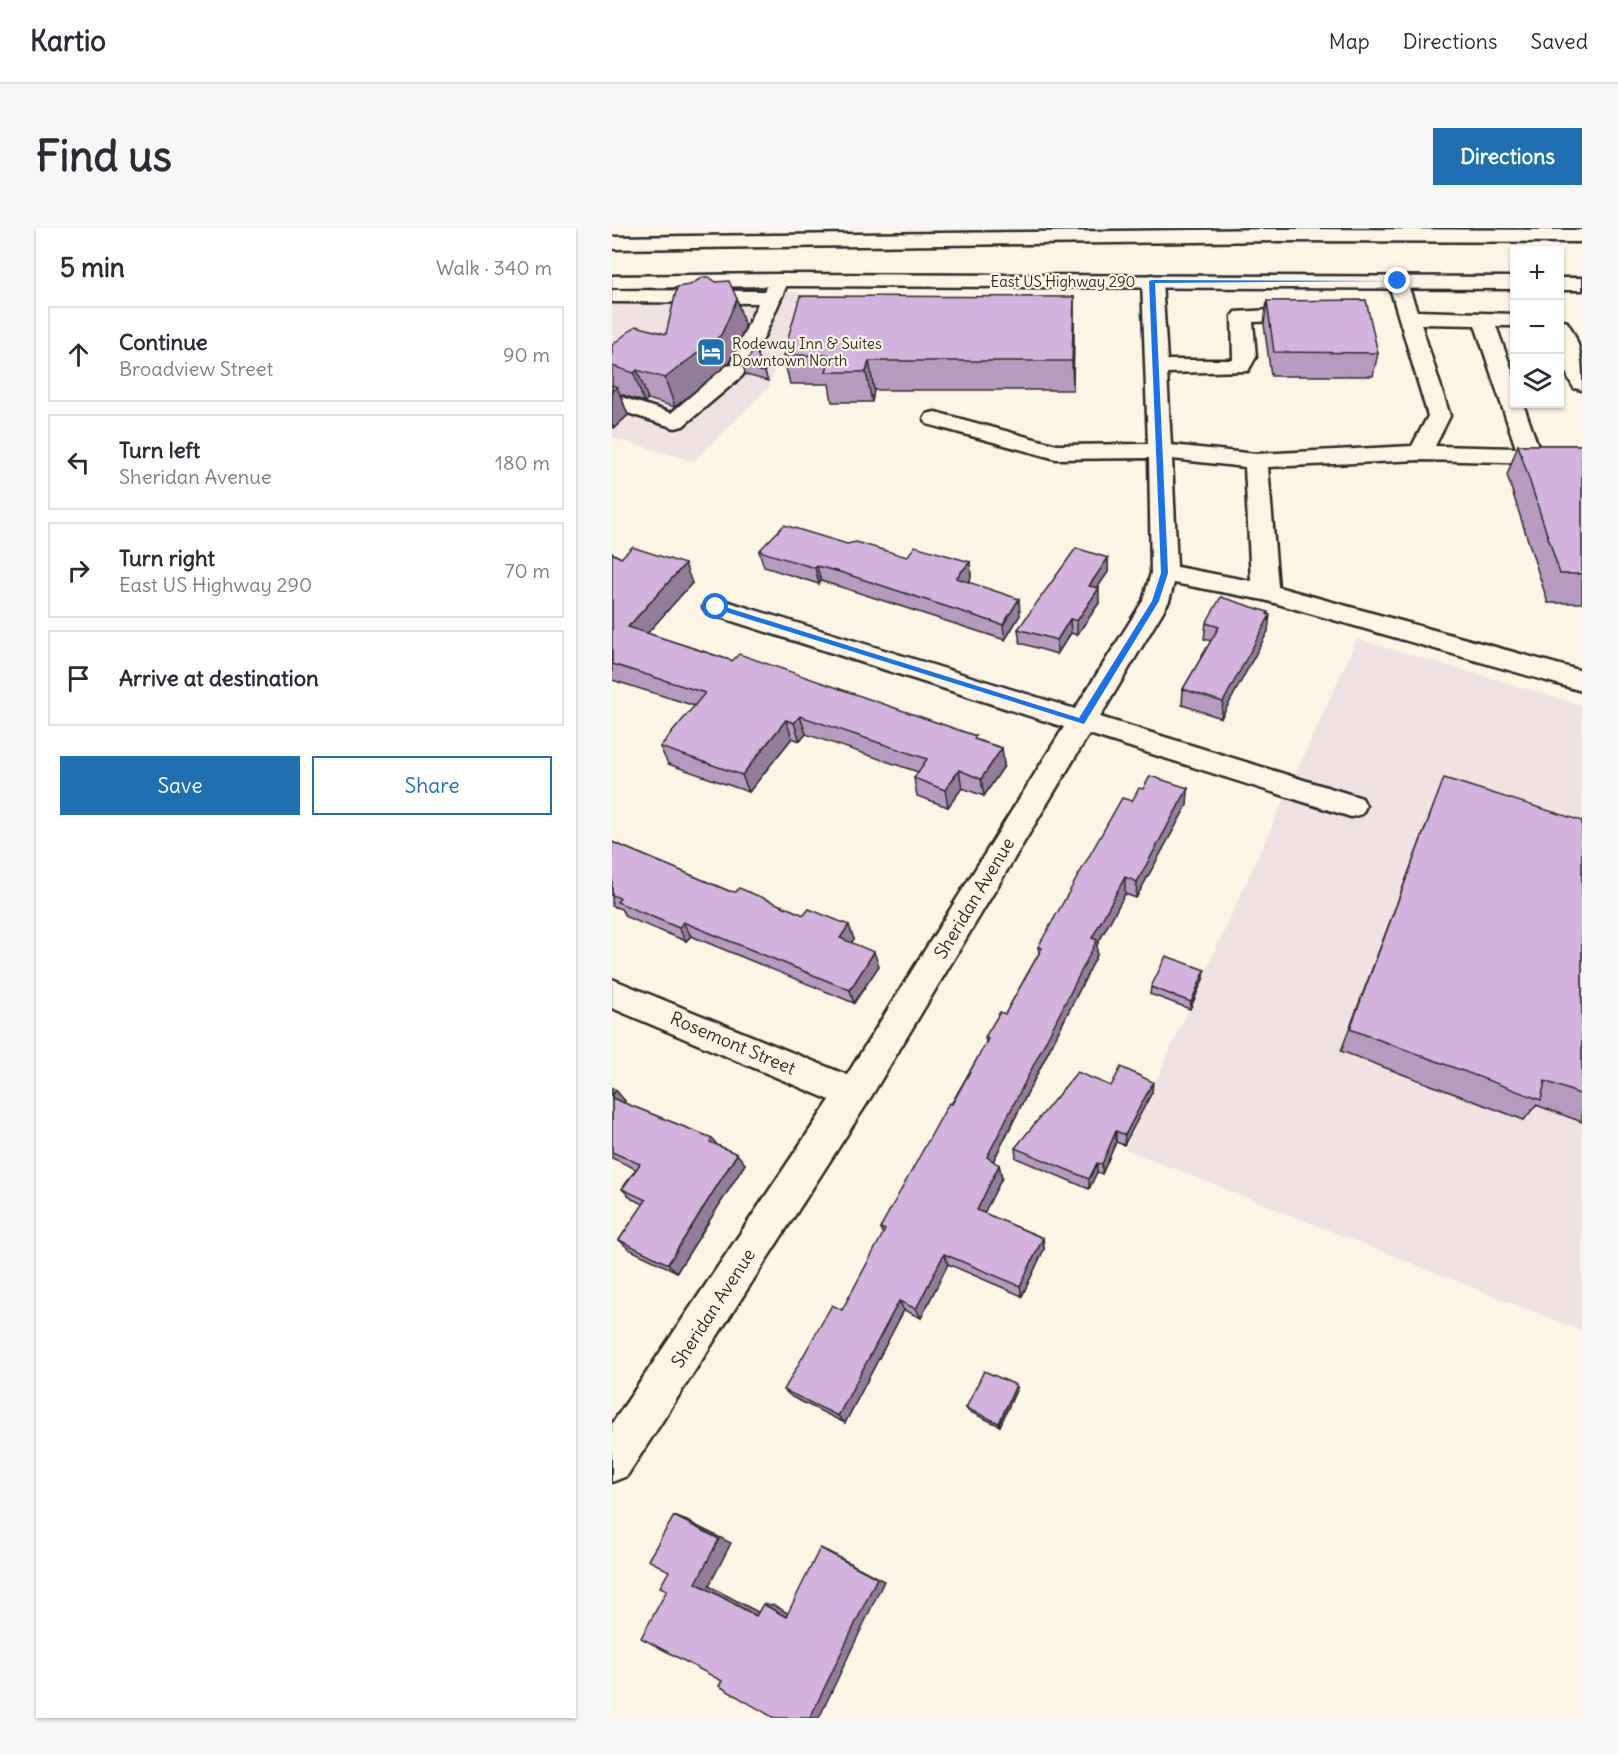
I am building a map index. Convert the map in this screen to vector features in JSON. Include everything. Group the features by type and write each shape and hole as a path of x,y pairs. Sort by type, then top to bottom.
{"main road":[{"path":"1488,228 1582,234"},
{"path":"612,243 1232,235 1582,234"},
{"name":"East US Highway 290","path":"612,282 775,289 1152,281 1510,283"},
{"name":"Sheridan Avenue","path":"612,1461 854,1094 1156,601 1164,573 1152,281"},
{"path":"1398,281 1439,416 1420,453"},
{"path":"1564,284 1582,284"},
{"path":"612,296 775,289 738,367 675,421 612,401"},
{"path":"1156,367 1240,366 1245,357 1242,316 1323,314"},
{"path":"1409,317 1510,320"},
{"path":"1483,319 1530,456"},
{"path":"1564,324 1582,323"},
{"path":"1564,335 1582,383"},
{"path":"935,419 1056,452 1160,451 1256,461 1420,453 1582,457"},
{"path":"1256,461 1264,592"},
{"path":"1164,573 1264,592 1582,681"},
{"path":"716,607 1351,806"},
{"name":"Rosemont Street","path":"612,993 854,1094"}],"shaded area":[{"path":"612,292 801,292 769,387 694,461 612,438"},
{"path":"1357,639 1582,705 1582,1331 1125,1149"}],"building":[{"path":"703,277 709,277 716,282 729,281 737,299 721,335 665,378 637,370 634,373 612,366 612,345 636,326 666,334 677,287 690,285"},
{"path":"800,296 1074,297 1072,361 869,361 866,372 826,372 830,355 783,355"},
{"path":"1366,300 1378,353 1274,352 1267,301"},
{"path":"755,349 765,372 743,366"},
{"path":"1518,445 1582,445 1582,574 1560,574"},
{"path":"784,525 847,544 856,542 907,557 915,546 970,562 956,578 1019,599 1003,625 840,572 817,566 815,568 759,551"},
{"path":"632,547 685,564 628,627 732,661 739,654 976,736 974,739 1002,748 981,779 959,770 945,790 914,778 927,759 800,716 794,723 786,720 742,775 660,747 705,693 612,664 612,553 621,558"},
{"path":"1076,548 1108,558 1089,586 1099,588 1077,621 1070,619 1057,640 1018,629"},
{"path":"1221,597 1268,612 1267,614 1270,615 1223,702 1183,689 1219,627 1206,623"},
{"path":"1150,776 1188,788 1137,882 1125,877 1092,938 1097,940 987,1157 999,1165 977,1210 1043,1238 1020,1286 944,1254 916,1309 899,1301 838,1416 784,1390 832,1305 842,1310 885,1230 880,1228 949,1103 952,1104 988,1039 985,1037 1000,1012 1005,1014 1042,948 1038,947 1122,798 1132,801 1139,788 1143,789"},
{"path":"1444,778 1582,821 1582,1095 1545,1081 1541,1100 1350,1029"},
{"path":"612,842 729,891 736,892 739,888 804,915 809,909 849,925 840,938 874,952 850,990 683,922 679,928 617,902 620,898 612,895"},
{"path":"1166,956 1205,970 1191,1002 1151,987"},
{"path":"1121,1067 1153,1082 1125,1135 1116,1131 1102,1164 1097,1163 1089,1179 1015,1148 1077,1072 1111,1086"},
{"path":"612,1098 712,1138 710,1142 737,1154 668,1264 619,1240 646,1200 622,1189 640,1164 612,1152"},
{"path":"984,1371 1016,1385 999,1423 966,1408"},
{"path":"674,1516 719,1539 696,1583 756,1616 763,1604 786,1617 820,1548 877,1578 810,1718 774,1718 719,1686 722,1681 641,1638 667,1590 660,1587 669,1571 648,1560"}],"place":[{"name":"Rodeway Inn & Suites Downtown North","path":"711,352"}],"route":[{"path":"716,607 1081,722 1156,601 1164,573 1152,281 1398,281"}]}
